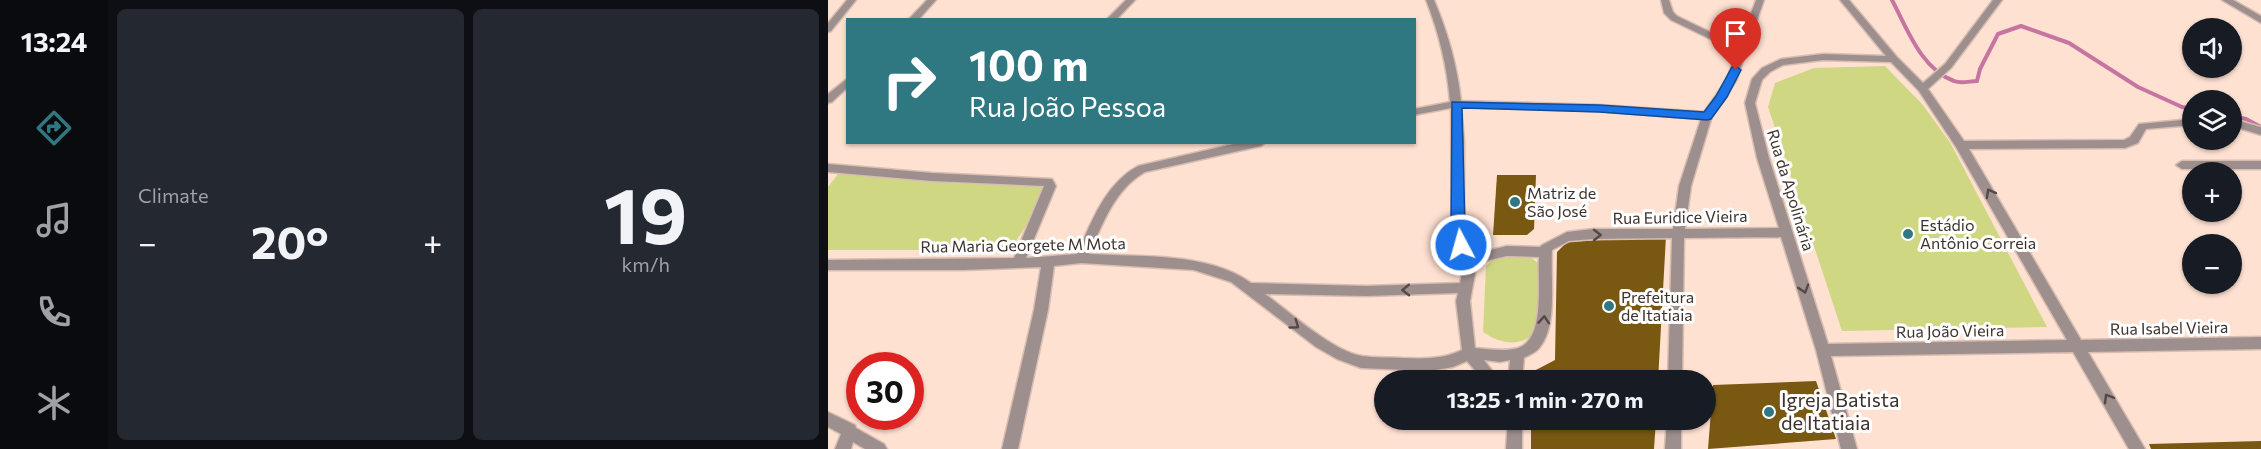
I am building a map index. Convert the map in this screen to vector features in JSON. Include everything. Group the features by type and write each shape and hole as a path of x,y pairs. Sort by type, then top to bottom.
{"street":[{"path":"828,28 852,0"},
{"path":"914,18 932,0"},
{"path":"1112,18 1131,0"},
{"path":"1430,0 1445,36 1456,104 1458,228 1461,245 1471,260 1464,288 1468,353 1483,370"},
{"path":"1665,0 1669,13 1674,18 1742,51"},
{"path":"1675,370 1678,234 1685,186 1707,116 1731,81 1760,0"},
{"path":"1844,0 1923,89 1961,145 2137,449"},
{"path":"1923,89 1948,66 1998,0"},
{"path":"2226,0 2261,20"},
{"name":"Rua da Apolinária","path":"1849,449 1823,350 1753,122 1750,103 1757,79 1766,70 1781,62 1802,58 1894,59"},
{"path":"828,100 846,83"},
{"path":"1416,112 1456,104 1599,108 1707,116"},
{"path":"1961,145 2126,144 2131,143 2144,126 2182,123"},
{"path":"2242,125 2261,131"},
{"path":"1081,258 1109,202 1126,177 1142,170 1252,144"},
{"path":"2242,165 2261,165"},
{"path":"828,168 932,177 1047,182 1050,186 1047,197 1018,263"},
{"name":"Rua Euridice Vieira","path":"1545,252 1549,245 1577,235 1787,232"},
{"path":"1249,288 1321,343 1342,355 1361,362 1430,364 1453,361 1468,353 1494,358 1518,354 1538,342 1543,332 1545,252 1507,251 1471,260"},
{"name":"Rua Maria Georgete M Mota","path":"828,265 1018,263 1081,258 1194,265 1214,269 1235,278 1249,288 1366,291 1464,288"},
{"path":"1010,449 1041,310 1048,262"},
{"name":"Rua Isabel Vieira","path":"2076,345 2261,343"},
{"name":"Rua João Vieira","path":"1823,350 2076,345"},
{"path":"1516,370 1518,354"},
{"path":"828,419 846,428"},
{"path":"843,449 850,430 879,449"},
{"path":"1514,449 1515,430"},
{"path":"1673,449 1674,430"}],"green space":[{"path":"1885,66 1923,105 1951,144 2047,327 1842,331 1768,107 1775,83 1814,68"},
{"path":"838,174 963,184 1053,185 1010,250 828,250 828,187"},
{"path":"1527,254 1539,264 1538,331 1518,342 1497,340 1483,332 1486,266 1497,256"}],"building":[{"name":"Matriz de São José","path":"1497,175 1536,175 1534,229 1527,235 1493,235"},
{"name":"Prefeitura de Itatiaia","path":"1666,236 1659,370 1536,370 1555,360 1557,252 1567,242"},
{"name":"Igreja Batista de Itatiaia","path":"1816,381 1836,439 1708,449 1709,430 1716,430 1716,385"},
{"path":"1531,430 1655,430 1654,449 1531,449"},
{"path":"2261,441 2261,449 2151,449 2149,444"}],"waterway":[{"path":"1892,0 1924,57 1932,67 1954,81 1977,81 1980,69 1998,34 2021,26 2069,43 2138,87 2182,107"},
{"path":"2242,118 2261,127"}],"place":[{"name":"Matriz de São José","path":"1515,202"},
{"name":"Estádio Antônio Correia","path":"1908,234"},
{"name":"Prefeitura de Itatiaia","path":"1609,306"},
{"name":"Igreja Batista de Itatiaia","path":"1769,412"}],"route":[{"path":"1461,245 1458,228 1456,104 1599,108 1707,116 1736,70"}]}
